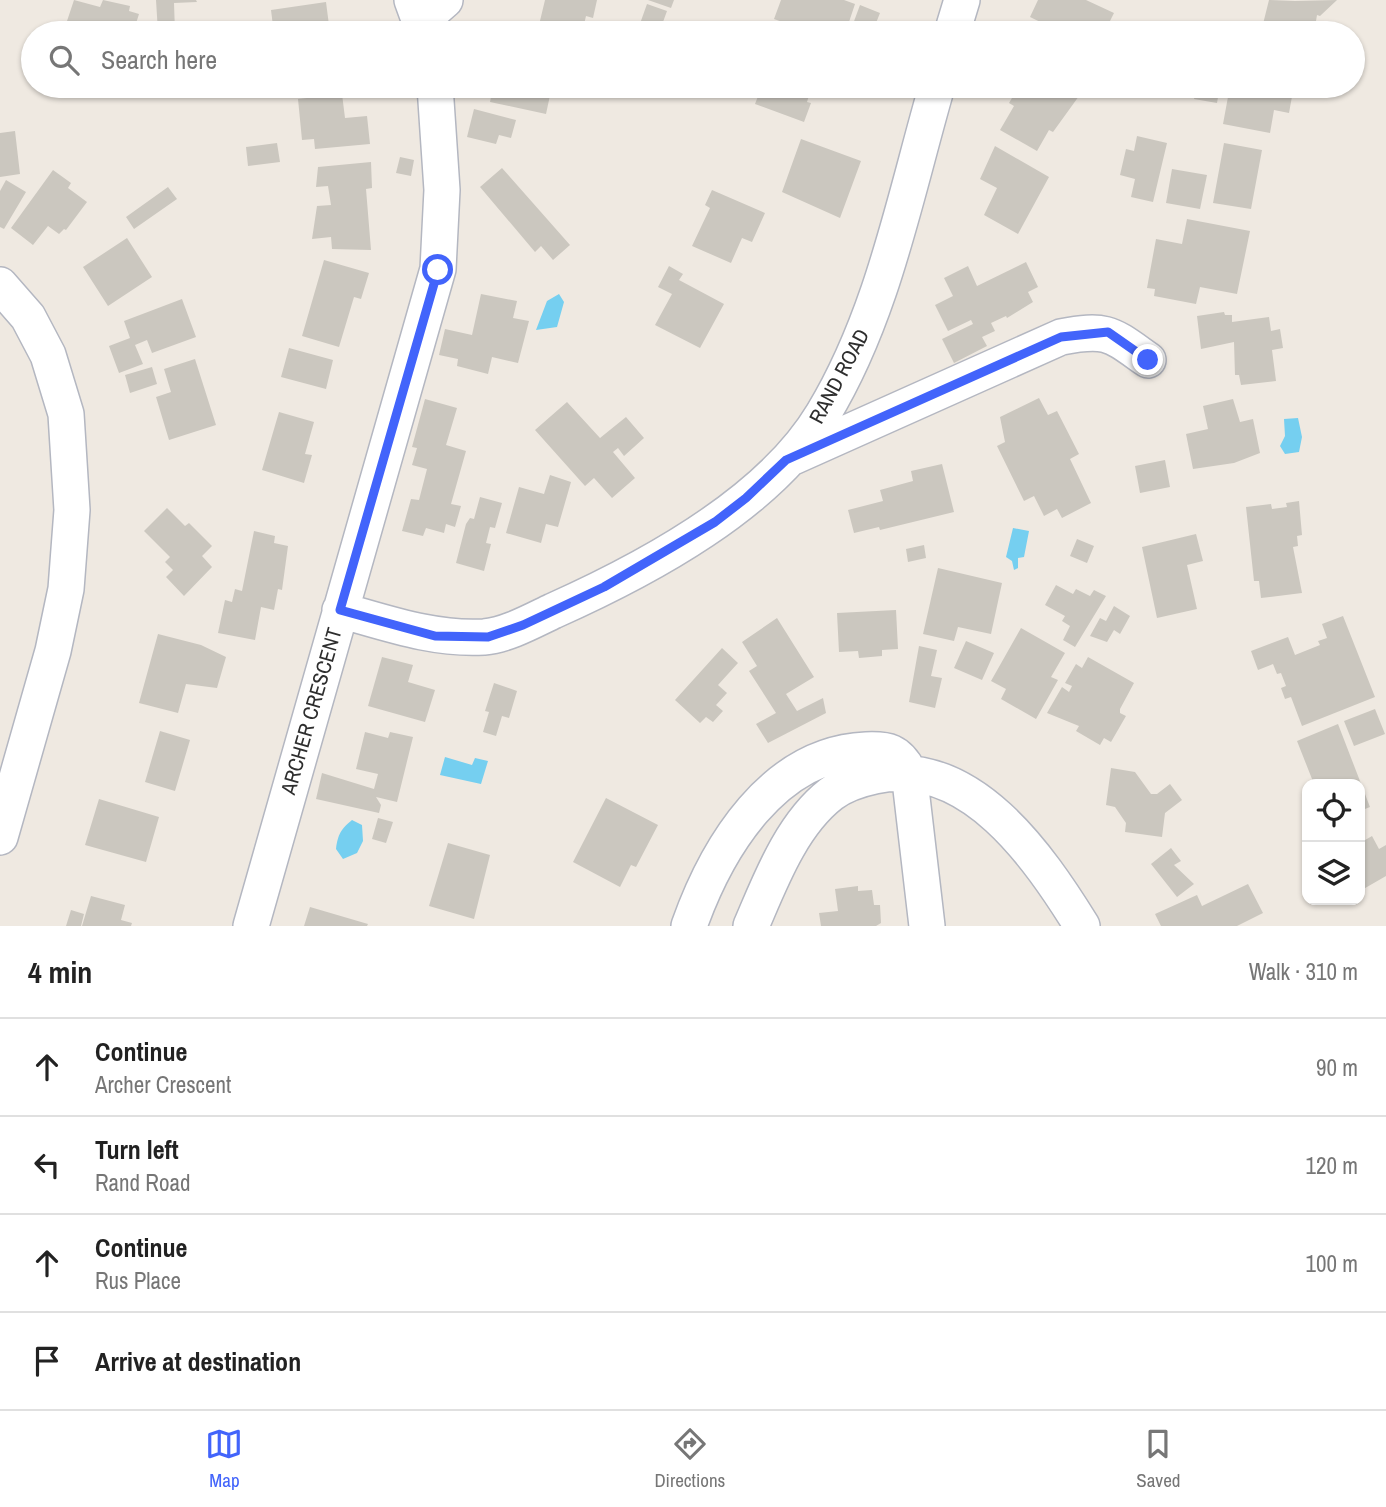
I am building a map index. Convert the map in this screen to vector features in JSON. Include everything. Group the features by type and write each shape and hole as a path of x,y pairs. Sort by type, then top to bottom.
{"street":[{"path":"956,21 962,0"},
{"name":"ARCHER CRESCENT","path":"251,926 438,270 442,190 436,98"},
{"name":"RAND ROAD","path":"340,610 435,636 488,637 604,587 715,522 746,498 786,460 822,415 861,339 876,297 934,98"},
{"path":"0,285 28,317 48,355 66,414 72,510 66,589 53,650 0,837"},
{"path":"786,460 1061,337 1108,332 1148,360"},
{"path":"689,926 730,842 769,792 796,771 819,758 845,751 883,750 900,756 908,772 927,926"},
{"path":"751,926 789,846 832,794 861,779 908,772 943,780 996,814 1045,868 1082,926"}],"water":[{"path":"559,294 564,302 557,327 536,330 547,301"},
{"path":"1298,418 1302,437 1299,452 1285,454 1280,446 1285,436 1284,419"},
{"path":"1013,528 1029,531 1024,557 1018,558 1018,568 1014,570 1012,561 1006,557"},
{"path":"445,757 472,765 475,758 488,761 481,784 440,775"},
{"path":"352,820 362,825 363,841 357,853 343,859 336,849 338,839"}],"building":[{"path":"74,0 100,7 103,0 130,6 129,11 139,14 137,21 67,21"},
{"path":"156,0 196,0 197,2 174,3 175,21 157,21"},
{"path":"545,0 597,0 593,18 586,16 585,21 540,21"},
{"path":"648,0 674,0 671,8"},
{"path":"781,0 844,0 855,4 849,21 774,19"},
{"path":"1038,0 1086,0 1114,13 1110,21 1038,21 1030,17"},
{"path":"1269,0 1337,0 1320,16 1317,15 1316,21 1264,21"},
{"path":"326,2 328,21 272,21 271,10"},
{"path":"647,4 667,11 663,21 641,21"},
{"path":"860,5 880,13 877,21 854,21"},
{"path":"342,98 345,118 367,116 370,144 315,149 314,139 302,140 298,99"},
{"path":"491,98 549,98 546,114 490,102"},
{"path":"757,98 808,98 807,102 811,103 804,122 755,104"},
{"path":"1012,98 1078,98 1053,132 1049,130 1037,151 1000,130 1014,106 1009,103"},
{"path":"1194,98 1218,98 1217,103"},
{"path":"1228,98 1292,98 1289,113 1274,110 1270,133 1223,124"},
{"path":"474,109 516,120 511,138 499,135 496,144 467,137"},
{"path":"15,131 20,174 0,177 0,133"},
{"path":"1137,136 1167,143 1153,202 1131,197 1135,179 1120,175 1126,149 1134,151"},
{"path":"801,139 861,161 840,218 782,192"},
{"path":"277,143 280,162 248,166 246,147"},
{"path":"1224,143 1262,150 1251,209 1213,203"},
{"path":"995,146 1049,177 1018,234 984,215 997,188 980,179"},
{"path":"400,157 414,160 411,176 396,173"},
{"path":"371,162 372,188 366,189 371,250 332,249 331,237 312,239 317,206 331,205 328,186 316,187 318,167"},
{"path":"502,168 570,245 553,260 541,246 535,252 480,187"},
{"path":"1172,169 1207,175 1200,209 1166,203"},
{"path":"53,170 71,183 68,188 87,202 66,230 59,234 48,226 33,245 11,228"},
{"path":"6,180 26,192 4,229 0,227 0,191"},
{"path":"168,187 177,199 134,229 126,217"},
{"path":"712,190 765,213 752,242 742,238 731,263 692,246 710,208 705,205"},
{"path":"1187,219 1250,231 1237,294 1200,287 1196,304 1154,296 1155,289 1147,288 1156,239 1182,244"},
{"path":"127,238 152,277 108,306 83,267"},
{"path":"324,260 369,273 361,299 354,297 339,347 302,336"},
{"path":"1026,262 1038,287 1028,292 1033,302 1007,318 1006,316 991,323 995,331 982,337 987,346 954,363 942,339 973,324 971,320 948,331 935,305 953,296 944,278 968,266 977,286"},
{"path":"669,266 683,274 679,280 724,304 700,348 655,325 672,294 658,287"},
{"path":"481,294 517,301 513,318 529,321 518,363 492,357 488,374 457,366 458,359 439,355 445,329 472,335"},
{"path":"182,299 196,337 152,353 147,340 135,345 143,364 119,373 109,346 130,338 124,321"},
{"path":"1224,312 1225,315 1232,315 1232,322 1269,317 1271,331 1280,329 1283,348 1272,350 1276,381 1241,385 1239,375 1235,375 1234,342 1201,349 1197,316"},
{"path":"289,348 333,360 326,389 281,377"},
{"path":"195,359 216,425 169,440 156,397 171,392 164,369"},
{"path":"152,367 157,384 130,393 125,375"},
{"path":"1039,398 1048,415 1057,411 1079,454 1070,459 1091,503 1062,518 1057,509 1044,516 1034,496 1024,501 997,446 1005,442 1000,417"},
{"path":"425,399 457,408 446,445 466,451 451,504 461,506 455,527 446,524 444,533 426,528 423,536 402,531 411,499 419,500 427,469 412,465 417,448 412,447"},
{"path":"1233,399 1240,422 1253,419 1260,453 1234,463 1193,469 1186,434 1208,429 1203,406"},
{"path":"567,402 600,438 626,417 644,438 624,456 618,448 613,452 635,478 612,498 594,478 585,486 535,430"},
{"path":"279,412 314,422 305,454 312,455 304,483 262,470"},
{"path":"1165,460 1170,487 1140,493 1135,466"},
{"path":"942,464 954,512 880,530 879,527 854,533 848,510 883,501 880,490 913,481 911,471"},
{"path":"550,475 571,482 558,527 546,524 541,543 506,533 519,487 544,494"},
{"path":"480,497 502,503 495,528 490,527 486,543 491,544 484,571 456,563 466,524 470,518 474,519"},
{"path":"1299,501 1302,535 1297,536 1298,546 1293,547 1302,593 1261,598 1259,581 1254,581 1246,507 1271,504 1272,509 1287,507 1286,503"},
{"path":"167,508 185,526 189,523 212,546 202,556 212,567 184,596 166,577 173,570 165,562 170,557 144,531"},
{"path":"254,531 275,536 274,543 288,546 282,590 278,589 274,610 261,607 255,640 218,633 225,600 232,602 235,589 242,591"},
{"path":"1196,534 1203,561 1187,565 1197,609 1157,618 1142,547"},
{"path":"1077,539 1094,546 1087,563 1070,556"},
{"path":"924,545 926,558 908,562 906,549"},
{"path":"938,568 1002,583 991,634 958,627 954,641 923,634"},
{"path":"1056,585 1073,594 1076,589 1090,596 1094,590 1106,596 1075,647 1063,640 1070,626 1062,621 1065,616 1045,605"},
{"path":"1114,606 1130,616 1120,634 1114,630 1107,642 1090,636 1100,618 1106,621"},
{"path":"896,610 898,649 882,650 882,656 859,658 858,651 839,652 837,613"},
{"path":"1343,616 1375,697 1302,726 1291,697 1285,699 1281,688 1286,686 1281,673 1277,674 1273,664 1258,670 1251,651 1288,637 1295,655 1320,645 1318,641 1327,638 1322,624"},
{"path":"777,618 814,677 786,694 797,711 823,698 826,713 768,743 756,724 776,713 749,671 757,666 742,642"},
{"path":"1021,628 1065,653 1051,677 1058,680 1036,719 1001,699 1006,689 991,681"},
{"path":"158,634 201,645 226,657 217,688 186,684 178,713 139,703"},
{"path":"966,641 994,653 982,680 954,668"},
{"path":"919,646 937,650 931,676 942,678 935,708 909,702"},
{"path":"722,648 738,663 718,685 727,693 716,705 723,711 713,722 706,717 700,723 675,700"},
{"path":"382,657 413,665 408,682 435,690 425,722 368,706"},
{"path":"1088,657 1134,683 1120,709 1120,713 1126,716 1111,742 1104,738 1100,745 1076,731 1079,726 1047,713 1062,687 1069,692 1072,686 1065,683 1076,664 1082,668"},
{"path":"494,683 517,691 509,718 502,716 496,736 483,732 489,712 485,711"},
{"path":"1375,709 1385,734 1354,746 1344,721"},
{"path":"1338,724 1359,779 1312,779 1297,741"},
{"path":"160,731 190,740 175,791 145,782"},
{"path":"365,732 388,738 390,732 413,737 397,802 376,797 381,805 379,813 316,799 322,773 374,789 378,774 356,769"},
{"path":"1111,768 1135,772 1151,794 1157,794 1170,784 1182,800 1165,813 1162,837 1125,832 1126,823 1115,807 1106,805"},
{"path":"1365,794 1370,807 1365,809"},
{"path":"606,798 658,825 636,867 631,865 620,887 573,862"},
{"path":"99,799 159,817 146,862 85,845"},
{"path":"378,818 393,822 386,843 372,839"},
{"path":"1372,836 1379,849 1386,845 1386,876 1365,888 1365,842"},
{"path":"448,843 490,855 474,919 429,906"},
{"path":"1171,848 1181,861 1174,865 1194,884 1177,897 1151,864"},
{"path":"1248,884 1263,913 1237,926 1161,926 1155,914 1197,895 1202,906"},
{"path":"858,886 858,891 872,890 874,905 880,905 881,923 876,926 821,926 819,913 838,911 835,889"},
{"path":"91,896 125,905 121,920 132,923 131,926 82,926"},
{"path":"310,907 368,924 304,926"},
{"path":"71,910 84,914 81,926 66,926"}],"route":[{"path":"438,270 340,610 435,636 488,637 561,608 604,587 715,522 746,498 786,460 1061,337 1086,332 1108,332 1148,360"}]}
